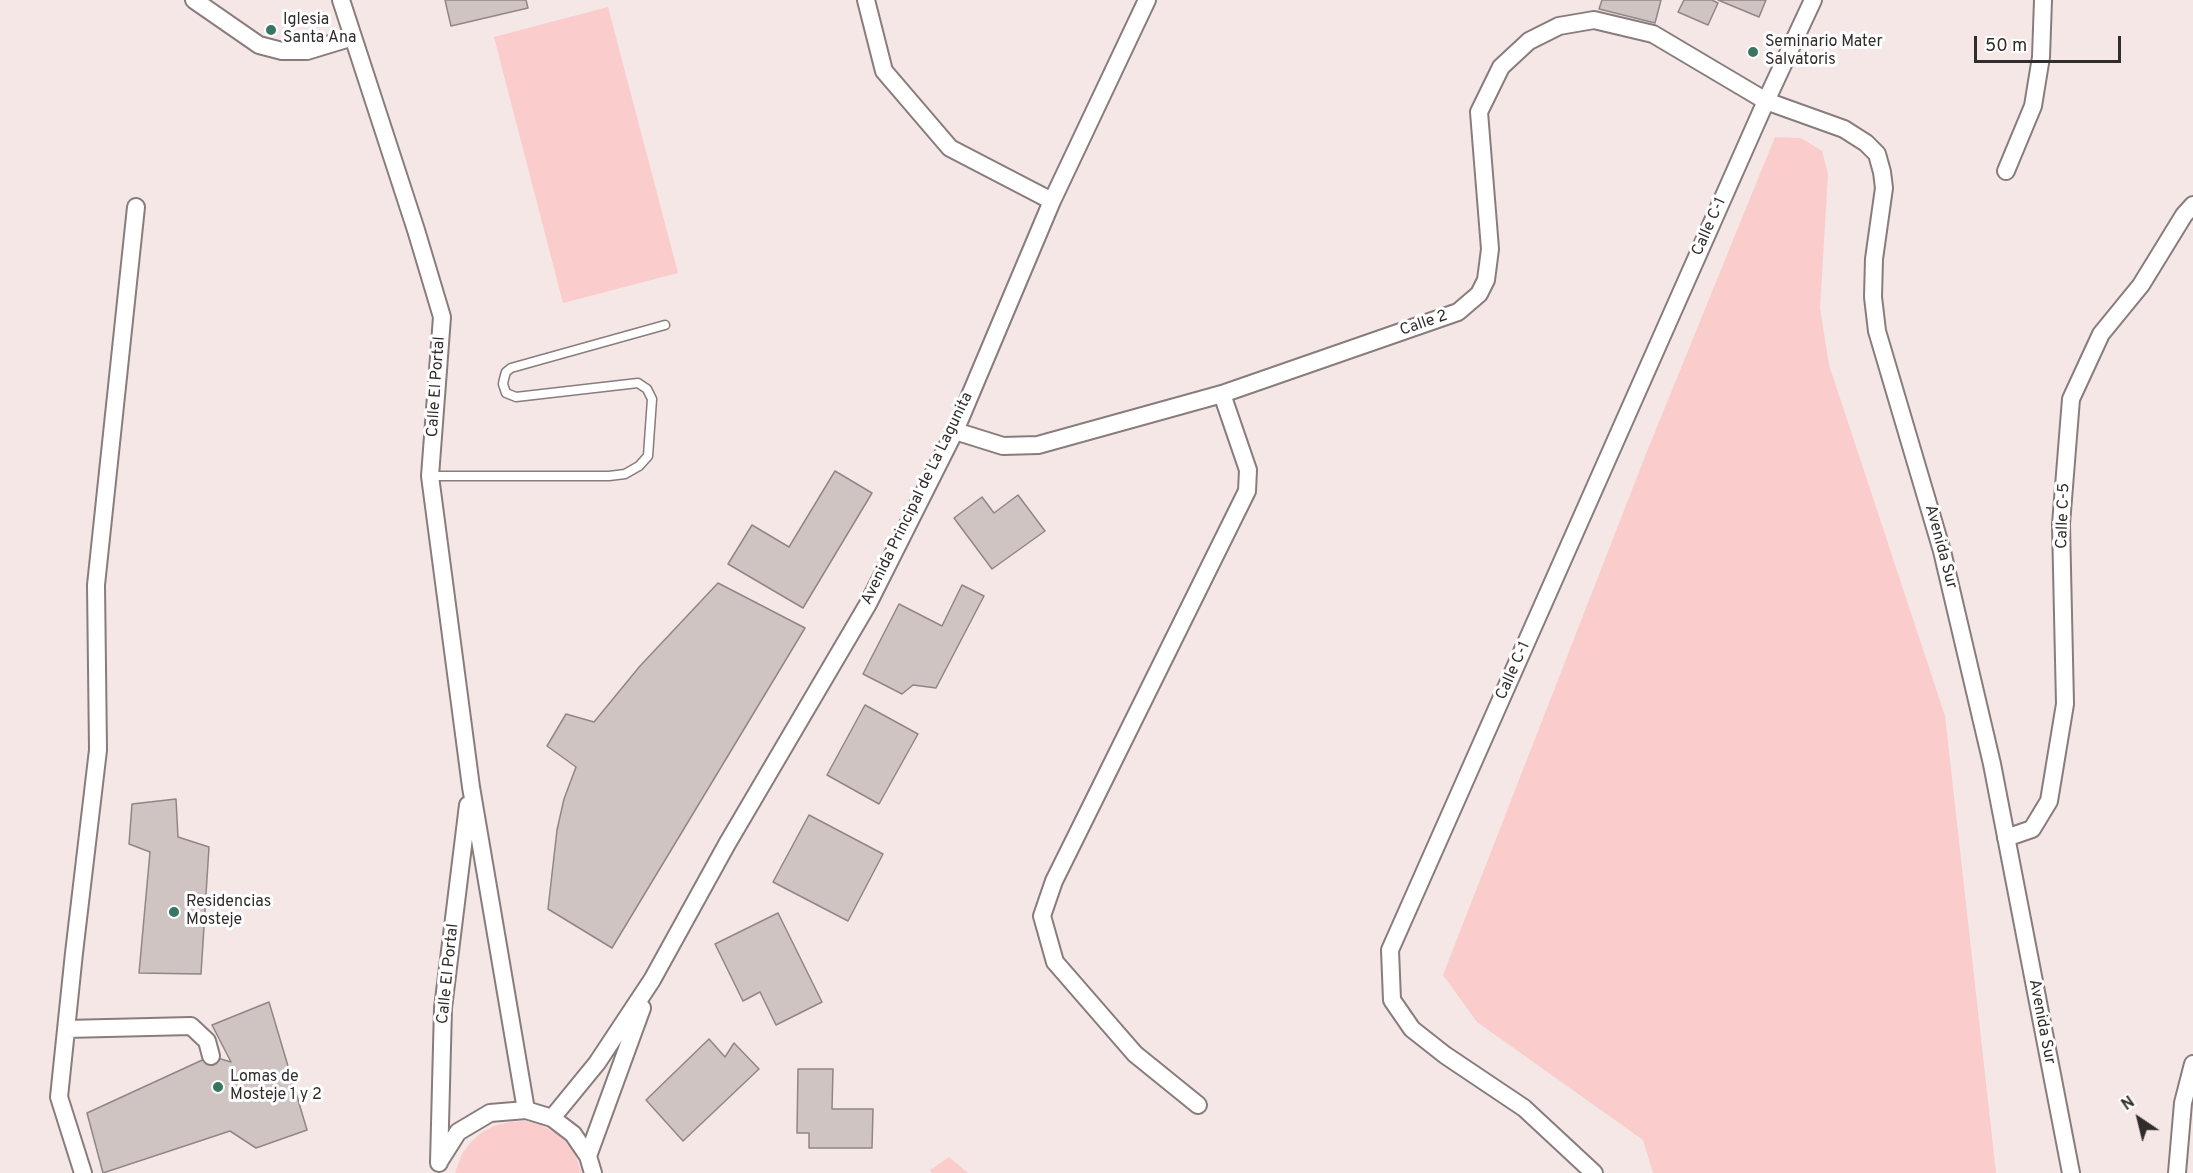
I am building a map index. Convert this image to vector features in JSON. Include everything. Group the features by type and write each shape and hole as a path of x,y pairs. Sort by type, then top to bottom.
{"street":[{"path":"194,0 259,45 282,51 307,51 353,38"},
{"name":"Calle El Portal","path":"341,0 442,317 430,476 471,786 526,1110"},
{"path":"866,0 884,71 950,148 1052,201"},
{"name":"Avenida Principal de La Lagunita","path":"552,1118 597,1063 652,980 727,844 868,604 955,431 1052,201 1147,0"},
{"path":"1766,101 1813,0"},
{"path":"2007,171 2033,106 2041,57 2043,0"},
{"name":"Calle 2","path":"955,431 1004,446 1038,444 1222,394 1458,312 1479,294 1486,280 1490,249 1479,112 1501,67 1529,41 1559,26 1594,20 1653,34 1766,101"},
{"name":"Avenida Sur","path":"1766,101 1844,129 1866,142 1877,154 1884,188 1874,259 1877,331 1942,551 1992,764 2071,1173"},
{"name":"Calle C-1","path":"1594,1173 1524,1108 1445,1055 1412,1029 1392,1000 1390,951 1766,101"},
{"name":"Calle C-5","path":"2006,838 2031,829 2049,801 2066,704 2061,524 2071,399 2101,334 2141,285 2184,215 2193,205"},
{"path":"83,1173 59,1097 98,750 96,585 136,207"},
{"path":"1198,1105 1135,1054 1055,962 1042,916 1054,880 1247,491 1248,470 1222,394"},
{"name":"Calle El Portal","path":"438,1168 443,1008 471,786"},
{"name":"Avenida Principal de La Lagunita","path":"588,1156 652,980"},
{"path":"66,1029 191,1026 207,1041 211,1056"},
{"path":"2177,1173 2182,1103 2193,1064"},
{"path":"438,1168 458,1132 490,1113 526,1110 552,1118 573,1134 588,1156 593,1173"}],"lane":[{"path":"430,476 609,476 625,474 639,466 648,456 652,399 647,389 639,383 516,397 506,393 503,384 506,372 511,368 664,325"}],"shaded area":[{"path":"608,7 678,273 563,303 494,37"},
{"path":"1775,137 1801,138 1822,151 1828,174 1820,308 1829,365 1945,716 1996,1173 1653,1173 1643,1140 1477,1022 1443,975 1646,454"},
{"path":"526,1121 541,1125 566,1141 575,1154 582,1173 455,1173 462,1154 482,1132 496,1125"},
{"path":"949,1157 968,1173 932,1173 930,1170"}],"building":[{"path":"445,0 526,0 528,8 451,26"},
{"path":"1602,0 1661,0 1655,23 1599,9"},
{"path":"1684,0 1712,0 1718,3 1708,25 1678,12"},
{"path":"1718,0 1766,0 1759,17"},
{"path":"835,471 872,493 803,608 728,564 752,525 789,547"},
{"path":"1018,495 1045,531 992,569 954,518 982,497 994,513"},
{"path":"718,583 805,628 612,948 548,909 557,830 564,799 576,767 547,746 566,714 594,722 640,666"},
{"path":"962,585 984,596 936,688 913,685 902,694 863,674 899,604 942,626"},
{"path":"865,705 918,734 879,804 827,775"},
{"name":"Residencias Mosteje","path":"176,799 178,837 209,847 201,974 139,973 150,852 129,844 132,804"},
{"path":"809,815 883,854 848,921 773,882"},
{"path":"778,913 822,1002 776,1025 760,992 743,1001 715,944"},
{"name":"Lomas de Mosteje 1 y 2","path":"269,1002 307,1130 256,1148 230,1131 103,1173 87,1113 211,1056 231,1062 212,1025"},
{"path":"709,1039 725,1057 734,1043 759,1069 683,1141 646,1100"},
{"path":"798,1069 833,1069 832,1109 873,1109 872,1148 809,1148 809,1133 797,1133"}],"place":[{"name":"Iglesia Santa Ana","path":"271,30"},
{"name":"Seminario Mater Salvatoris","path":"1753,52"},
{"name":"Residencias Mosteje","path":"174,912"},
{"name":"Lomas de Mosteje 1 y 2","path":"218,1087"}]}
